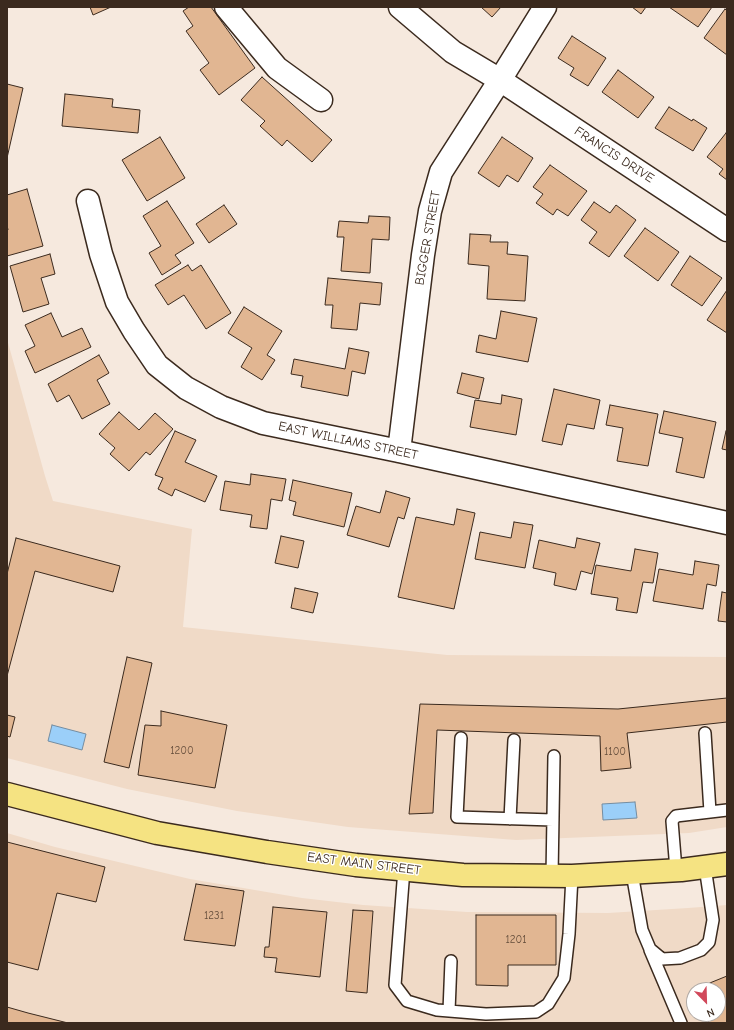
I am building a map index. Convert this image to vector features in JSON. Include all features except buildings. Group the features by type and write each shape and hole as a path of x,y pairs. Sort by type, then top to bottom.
{"main road":[{"name":"EAST MAIN STREET","path":"7,794 157,833 356,865 462,875 562,876 676,870 727,864"}],"street":[{"path":"226,7 277,68 321,100"},
{"name":"FRANCIS DRIVE","path":"400,7 452,52 500,80 727,230"},
{"name":"BIGGER STREET","path":"399,451 423,255 430,211 440,172 500,80 545,7"},
{"name":"EAST WILLIAMS STREET","path":"88,201 101,254 117,302 134,332 157,365 186,388 221,407 263,423 399,451 727,523"}],"lane":[{"path":"705,733 710,812"},
{"path":"461,738 457,817 553,820"},
{"path":"510,819 514,740"},
{"path":"404,869 395,985 407,1001 437,1010 486,1014 536,1012 548,1004 564,978 569,934 553,820 554,756"},
{"path":"676,870 672,821 676,816 727,810"},
{"path":"650,949 662,959 680,958 702,950 709,942 713,920 705,867"},
{"path":"632,872 642,930 681,1023"},
{"path":"449,1011 452,961"}],"shaded area":[{"path":"7,339 53,501 192,529 183,627 447,655 727,657 727,827 689,833 516,840 348,827 237,811 127,789 7,758"},
{"path":"7,833 55,847 190,879 302,898 363,905 467,912 608,913 727,905 727,1023 7,1023"}],"water":[{"path":"52,725 86,734 82,750 48,741"},
{"path":"635,802 637,818 603,820 602,804"}]}
